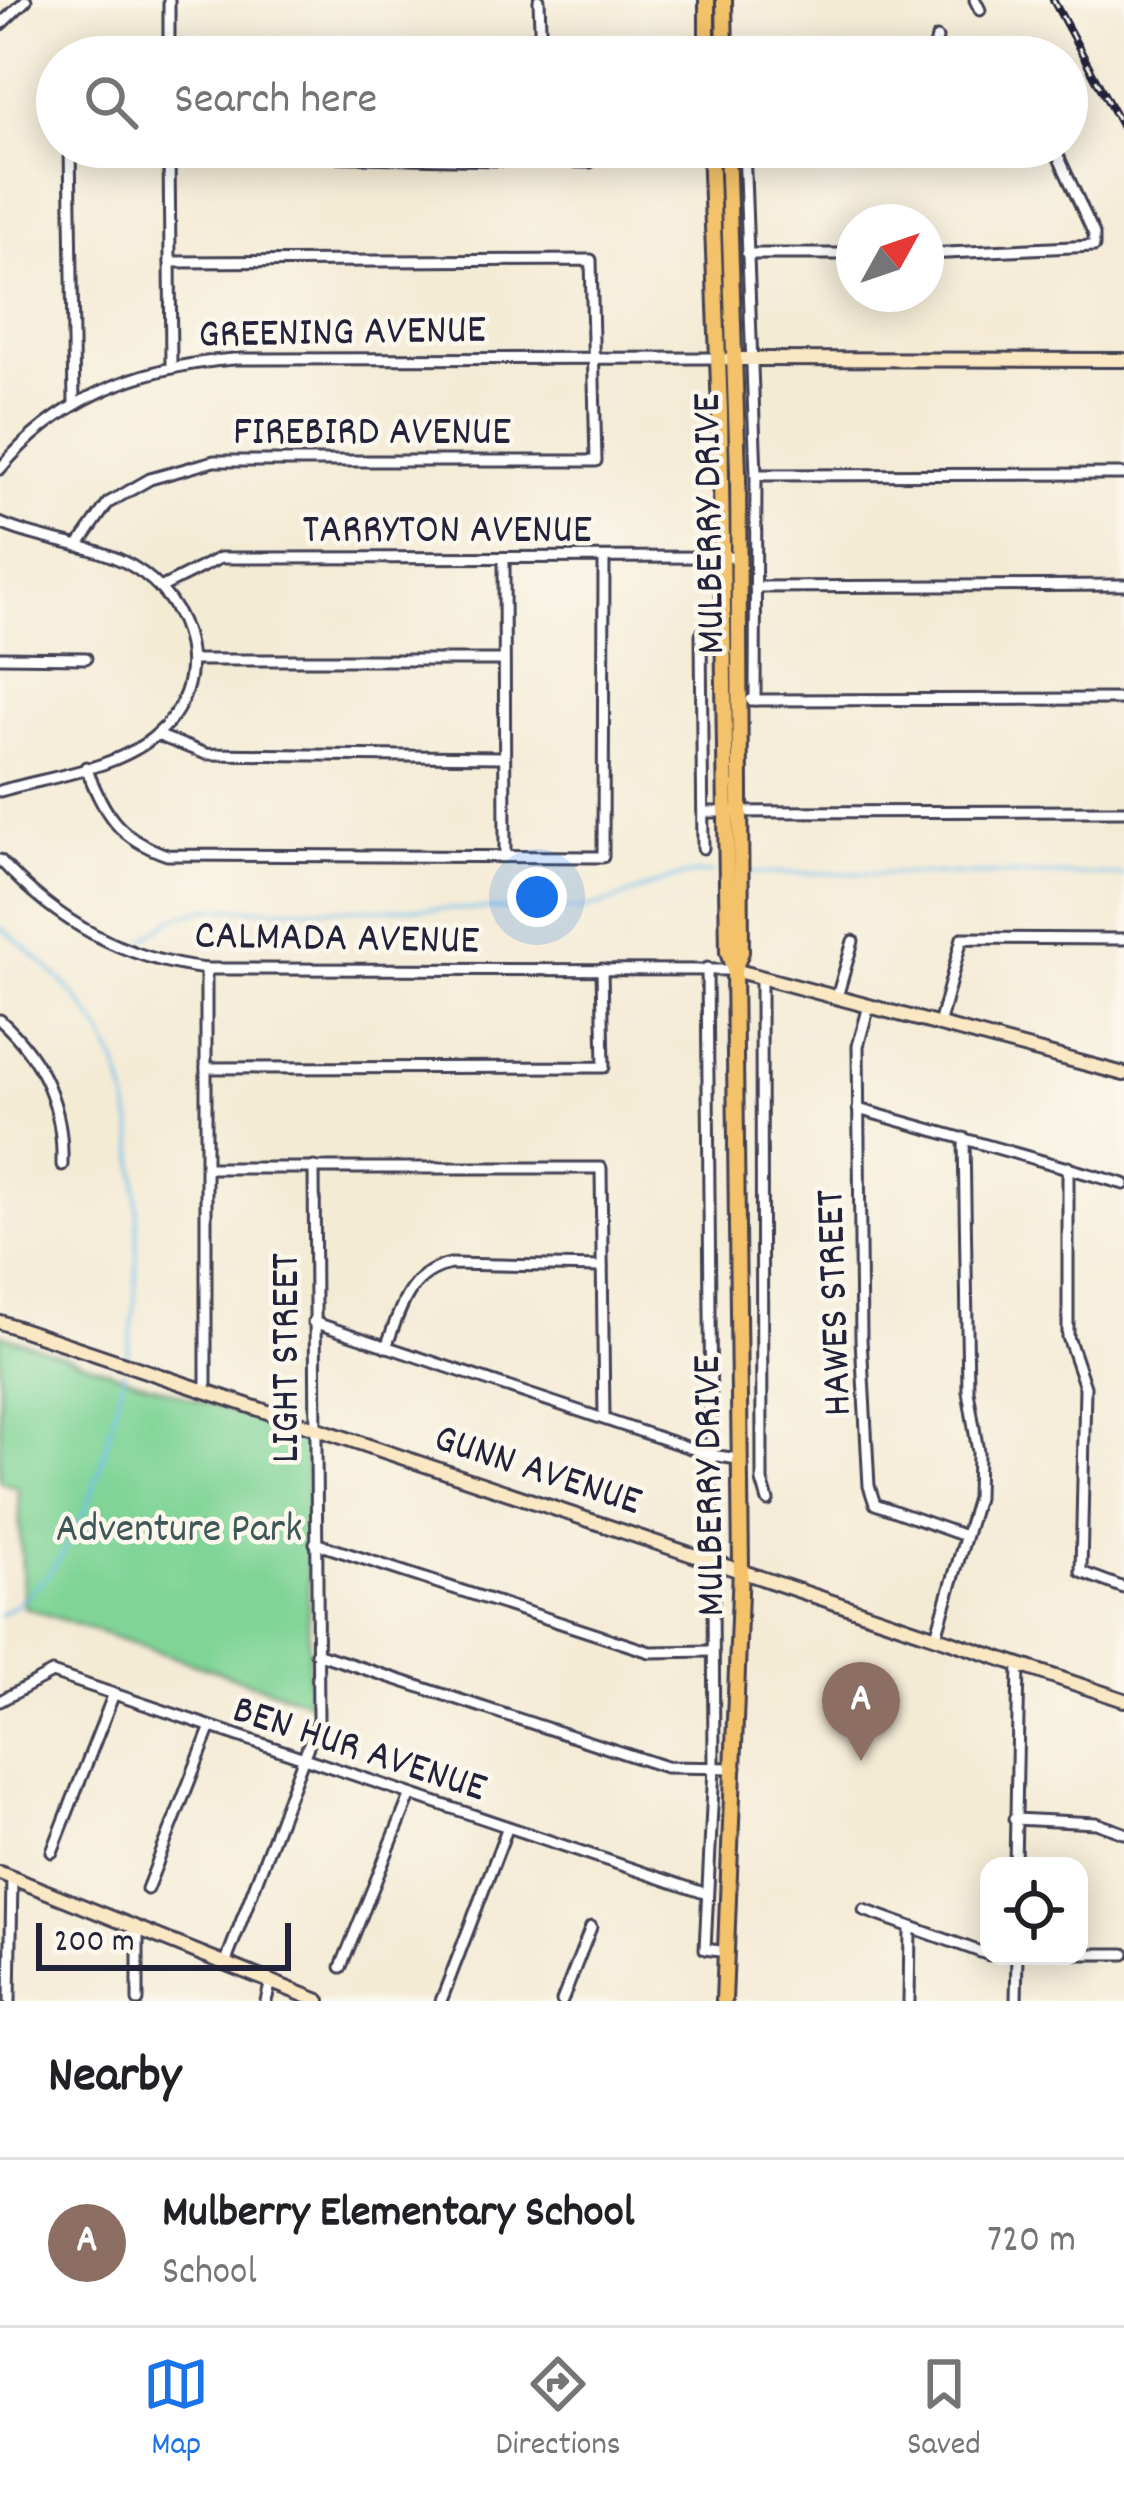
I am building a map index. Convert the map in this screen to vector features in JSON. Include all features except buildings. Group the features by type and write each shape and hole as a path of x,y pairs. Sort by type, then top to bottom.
{"main road":[{"path":"707,0 707,36"},
{"path":"724,0 724,36"},
{"name":"MULBERRY DRIVE","path":"712,168 740,557 740,700 728,952 734,970 741,1568 724,2001"},
{"name":"MULBERRY DRIVE","path":"727,168 722,557 740,700"}],"street":[{"path":"169,0 169,36"},
{"path":"539,0 540,36"},
{"path":"0,25 18,3"},
{"path":"70,168 74,405"},
{"path":"170,168 170,364"},
{"path":"745,168 756,475 755,587 740,700 1124,699"},
{"path":"944,253 1094,246 1094,234 1064,168"},
{"path":"747,254 836,254"},
{"path":"170,262 591,260 591,358"},
{"name":"GREENING AVENUE","path":"0,469 74,405 126,377 170,364 234,358 726,358"},
{"name":"FIREBIRD AVENUE","path":"78,546 108,503 150,478 214,461 596,461 591,358"},
{"path":"726,358 1124,360"},
{"path":"756,475 1124,474"},
{"path":"0,523 129,564 162,587 183,617 194,660 180,700 157,735 86,767 0,791"},
{"name":"TARRYTON AVENUE","path":"162,587 220,558 740,557"},
{"path":"504,559 505,853"},
{"path":"86,767 116,829 135,844 167,855 603,856 604,559"},
{"path":"755,587 1124,585"},
{"path":"701,634 703,848"},
{"path":"0,657 86,658"},
{"path":"194,660 504,660"},
{"path":"157,735 206,754 502,757"},
{"path":"705,812 1124,811"},
{"name":"CALMADA AVENUE","path":"0,860 28,891 109,946 156,963 206,969 734,970 1124,1074"},
{"path":"939,1024 962,938 1124,939"},
{"path":"837,997 853,940"},
{"name":"MULBERRY DRIVE","path":"706,968 712,1539"},
{"path":"206,969 206,1392"},
{"path":"206,1068 604,1067 602,969"},
{"path":"761,977 762,1480 767,1501"},
{"name":"HAWES STREET","path":"869,1006 858,1046 869,1486 875,1504 965,1536"},
{"path":"0,1020 47,1080 63,1136 62,1165"},
{"path":"858,1109 1124,1184"},
{"path":"936,1636 977,1498 978,1452 968,1391 964,1138"},
{"name":"LIGHT STREET","path":"225,1964 306,1762 318,1720 314,1167"},
{"path":"1068,1167 1068,1336 1085,1387 1081,1572 1124,1588"},
{"path":"208,1168 601,1168 604,1417"},
{"path":"386,1347 410,1286 428,1269 450,1264 602,1267"},
{"name":"GUNN AVENUE","path":"0,1322 1124,1700"},
{"path":"314,1322 711,1455 738,1459"},
{"path":"315,1543 650,1652 712,1652"},
{"name":"MULBERRY DRIVE","path":"713,1588 714,1767 705,1949 727,1952"},
{"path":"316,1653 666,1767 736,1768"},
{"path":"1015,1857 1019,1665"},
{"name":"BEN HUR AVENUE","path":"0,1701 52,1673 707,1894"},
{"path":"52,1852 113,1696"},
{"path":"147,1889 210,1730"},
{"path":"341,1967 410,1796"},
{"path":"1014,1819 1096,1823 1124,1833"},
{"path":"441,2001 507,1828"},
{"path":"10,2001 6,1875 319,2001"},
{"path":"864,1910 980,1951"},
{"path":"562,2001 591,1927"},
{"path":"909,2001 910,1928"},
{"path":"138,1929 138,2001"},
{"path":"1088,1954 1124,1954"},
{"path":"1016,2001 1017,1965"},
{"path":"266,2001 272,1981"}],"green space":[{"name":"Adventure Park","path":"0,1334 297,1434 307,1448 309,1702 24,1607 18,1488 0,1481"}],"waterway":[{"path":"145,939 174,918 208,909 582,909 678,877 712,873"},
{"path":"752,873 1124,875"},
{"path":"0,927 39,959 93,1019 123,1084 131,1121 137,1214 134,1306 126,1361"},
{"path":"0,1615 29,1594 71,1540 98,1475 124,1371"}],"railway":[{"path":"1053,0 1073,36"},
{"path":"1088,65 1124,131"}],"place":[{"name":"Mulberry Elementary School","path":"861,1761"}]}
